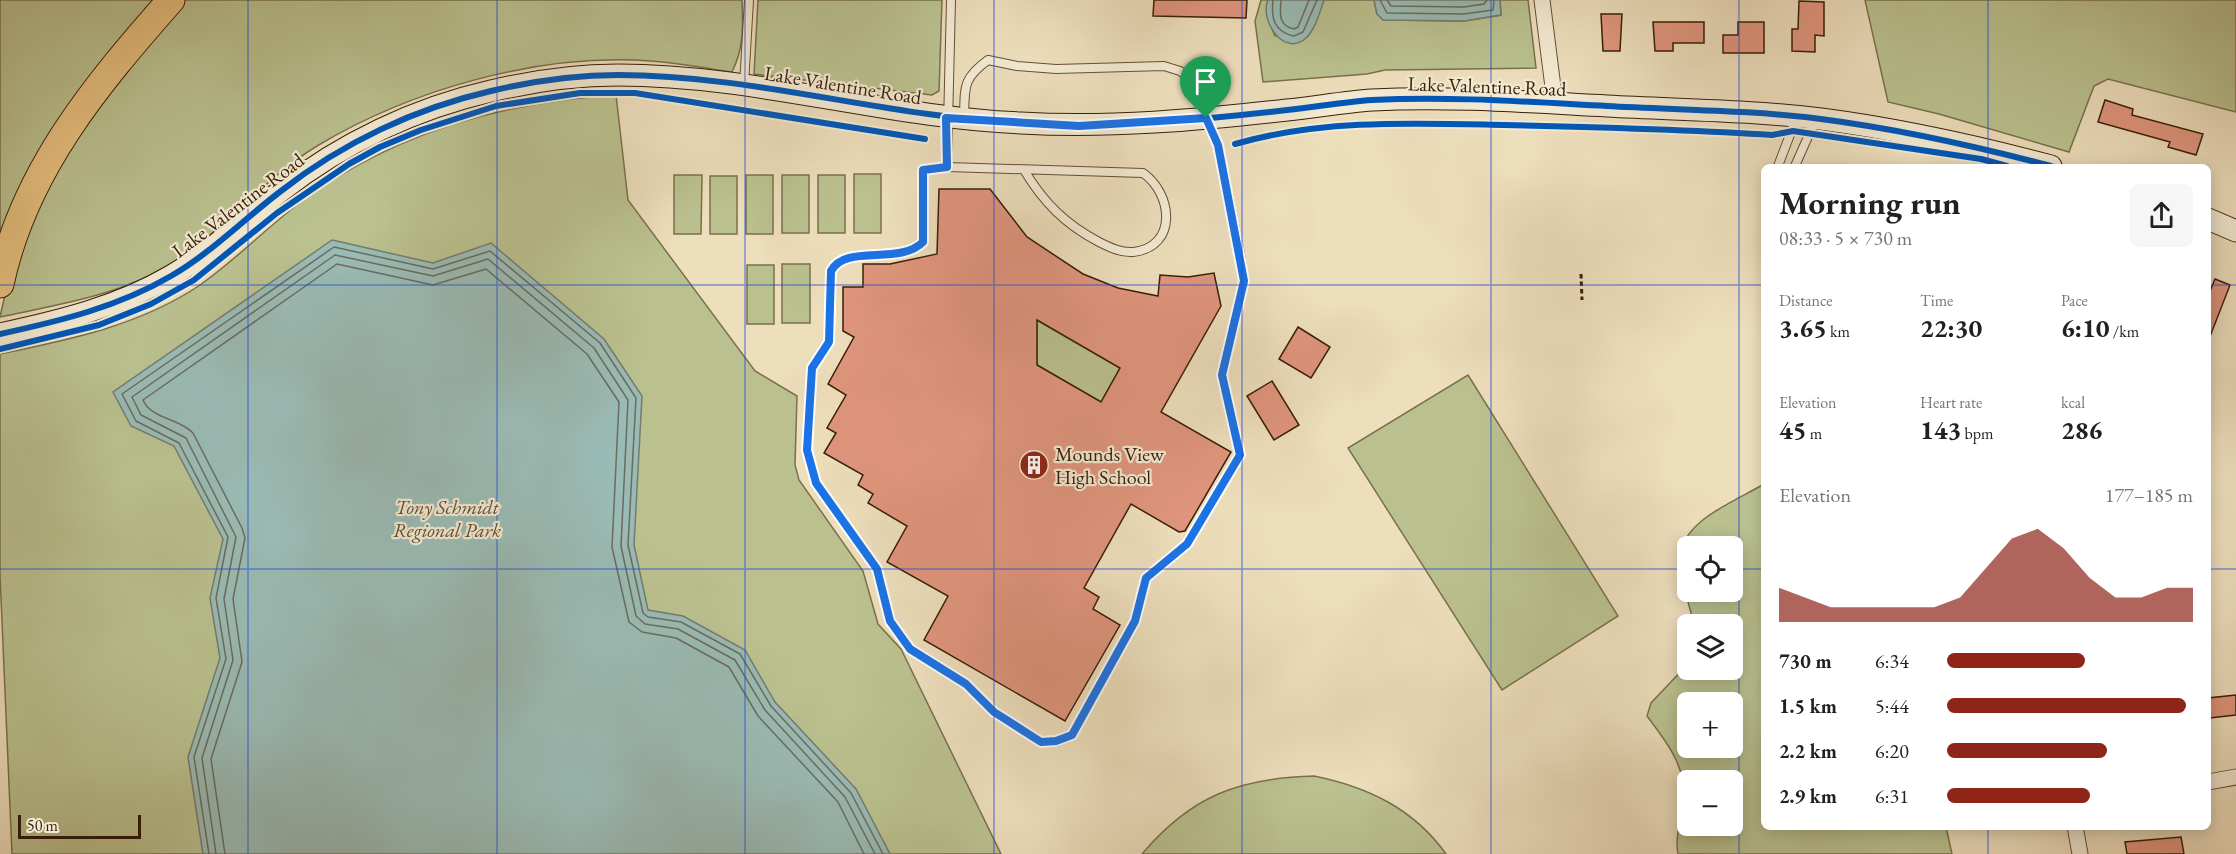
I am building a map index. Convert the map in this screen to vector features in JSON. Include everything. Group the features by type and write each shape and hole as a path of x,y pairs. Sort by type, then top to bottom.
{"highway":[{"path":"0,284 15,229 48,158 99,84 171,0"}],"street":[{"path":"1542,0 1555,104"},
{"name":"Lake Valentine Road","path":"0,334 106,307 170,278 203,255 307,172 345,148 437,107 492,91 586,76 648,76 744,86 955,119 1079,126 1206,118 1372,100 1555,104 1807,118 1916,134 2043,164"},
{"path":"2211,220 2236,231"},
{"path":"2211,781 2236,777"},
{"path":"2076,830 2080,854"}],"lane":[{"path":"744,86 749,0"},
{"path":"951,0 955,119"},
{"path":"947,167 955,119 965,89 972,72 988,60 1017,66 1096,70 1164,66 1180,71 1191,79 1218,145 1244,281 1222,375 1240,455 1187,544 1146,578 1135,621 1072,735 1056,741 1041,742 994,712 966,684 910,649 890,621 877,569 816,483 807,450 812,368 829,342 831,271 836,261 845,257 879,257 918,247 923,242 923,170 947,167 1143,173 1161,191 1166,204 1165,228 1153,245 1141,250 1131,252 1113,249 1076,230 1055,213 1024,170"},
{"path":"1779,164 1807,118"},
{"path":"1796,164 1807,118"}],"path":[{"path":"1581,274 1582,300"}],"green space":[{"path":"0,0 158,0 0,251"},
{"path":"178,0 742,0 741,46 732,72 651,61 608,60 521,69 435,92 354,126 317,146 283,170 204,240 166,267 121,288 0,317 15,251 49,168"},
{"path":"758,0 942,0 939,91 932,95 754,74"},
{"path":"1261,0 1268,0 1267,16 1275,36 1308,36 1324,0 1374,0 1377,14 1384,20 1464,21 1501,15 1500,0 1528,0 1536,68 1385,70 1367,74 1263,82 1255,21"},
{"path":"1865,0 2236,0 2236,112 2108,79 2094,86 2069,152 1939,114 1888,102"},
{"name":"Tony Schmidt Regional Park","path":"616,95 628,200 755,371 797,396 795,465 799,480 863,571 878,624 901,649 1001,854 12,854 0,575 0,354 78,337 154,311 214,275 306,198 377,155 415,138 493,113 574,99"},
{"path":"854,174 881,174 881,233 854,233"},
{"path":"674,175 702,175 701,234 674,234"},
{"path":"746,175 773,175 773,234 746,234"},
{"path":"782,175 809,175 809,233 782,233"},
{"path":"818,175 845,175 845,233 818,233"},
{"path":"710,176 737,176 737,234 710,234"},
{"path":"782,264 810,264 810,323 782,323"},
{"path":"747,265 774,265 774,324 747,324"},
{"path":"1037,320 1120,368 1101,402 1037,365"},
{"path":"1468,375 1618,616 1502,690 1348,448"},
{"path":"1761,486 1761,830 1947,830 1952,854 1678,854 1678,836 1743,836 1743,770 1680,770 1672,752 1647,716 1651,703 1677,676 1677,680 1743,680 1743,614 1691,614 1688,602 1743,602 1743,536 1688,536 1699,523"},
{"path":"1314,776 1353,786 1388,802 1419,824 1446,854 1142,854 1179,818 1198,804 1218,794 1262,781"}],"water":[{"path":"1268,0 1324,0 1309,35 1298,43 1290,43 1282,40 1270,26 1266,8"},
{"path":"1374,0 1500,0 1501,15 1464,21 1383,20 1377,14"},
{"path":"332,240 433,263 491,243 604,339 642,396 634,545 648,610 683,616 745,650 775,702 856,789 890,854 203,854 188,757 220,658 210,598 223,539 174,446 131,426 113,392"}],"building":[{"path":"1154,0 1247,0 1246,18 1153,16"},
{"path":"1799,1 1824,2 1824,36 1815,35 1815,52 1792,51 1792,29 1798,29"},
{"path":"1601,14 1622,14 1620,51 1603,51"},
{"path":"1653,22 1704,22 1704,43 1673,43 1673,51 1655,51"},
{"path":"1738,22 1764,22 1764,53 1723,53 1723,35 1738,35"},
{"path":"2105,100 2133,109 2132,115 2203,134 2196,155 2168,147 2170,142 2098,122"},
{"name":"Mounds View High School","path":"939,189 990,189 1027,237 1083,274 1118,288 1158,296 1160,275 1188,277 1214,273 1221,306 1161,412 1231,452 1185,531 1179,532 1131,504 1084,588 1099,597 1093,609 1120,625 1065,721 924,640 948,596 887,562 907,526 868,503 873,494 858,485 863,475 824,453 836,433 827,428 846,395 828,384 854,337 843,331 843,287 863,287 863,264 890,264 937,254","holes":["1037,320 1120,368 1101,402 1037,365"]},
{"path":"2215,279 2230,285 2211,334 2211,289"},
{"path":"1298,327 1330,347 1311,378 1279,359"},
{"path":"1272,381 1299,425 1274,440 1247,396"},
{"path":"2236,695 2236,715 2211,718 2211,698"},
{"path":"2181,837 2184,854 2127,854 2125,842"}],"cycle path":[{"path":"0,334 88,312 151,287 200,257 304,174 381,129 463,98 570,77 618,75 669,77 770,89 920,113 971,119 1054,124 1121,124 1188,120 1361,101 1401,99 1490,100 1741,112 1821,119 1879,128 1965,145 2043,164"},
{"path":"0,349 99,325 151,304 194,280 277,213 349,164 380,147 421,130 496,106 580,93 635,93 925,139"},
{"path":"1235,144 1301,130 1368,124 1637,128 1772,135 1793,131 1981,159 2000,164"}],"place":[{"name":"Mounds View High School","path":"1034,465"}],"route":[{"path":"946,118 1079,126 1206,118 1218,145 1244,281 1222,375 1240,455 1187,544 1146,578 1135,621 1072,735 1056,741 1041,742 994,712 966,684 910,649 890,621 881,593 877,569 816,483 807,450 812,368 829,342 831,271 836,261 845,257 879,257 912,250 923,242 923,170 947,167 946,118"}]}
